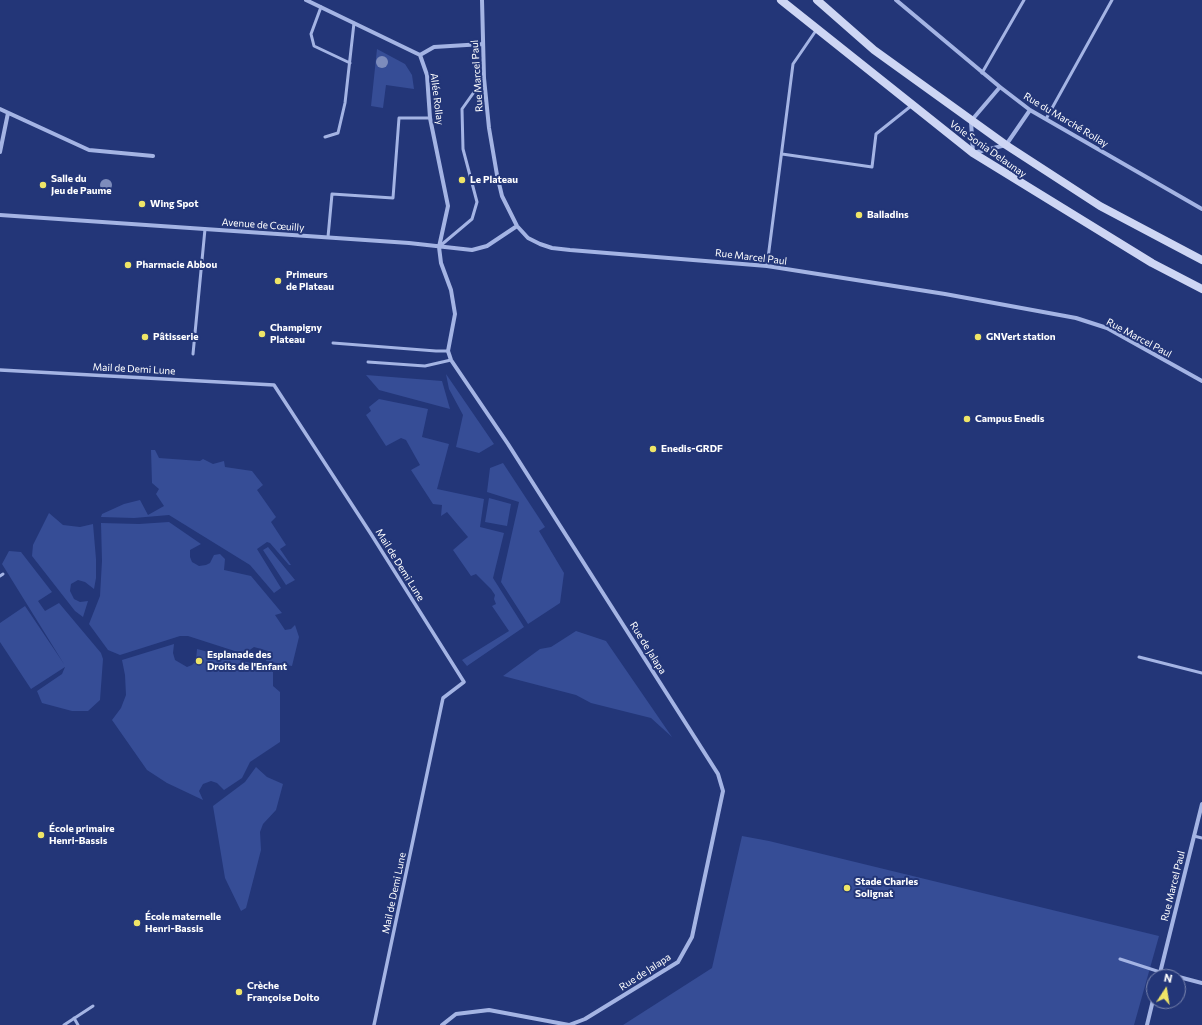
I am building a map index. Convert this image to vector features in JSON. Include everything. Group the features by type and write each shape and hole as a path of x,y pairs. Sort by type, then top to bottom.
{"main road":[{"name":"Voie Sonia Delaunay","path":"781,0 912,106 973,152 1152,263 1202,289"},
{"name":"Voie Sonia Delaunay","path":"817,0 874,50 1006,145 1100,206 1202,260"}],"street":[{"path":"306,0 420,55 434,47 483,44"},
{"name":"Rue Marcel Paul","path":"482,0 484,78 489,128 497,175 502,196 517,226 528,238 552,248 767,266 945,294 1076,318 1106,328 1202,381"},
{"name":"Rue du Marché Rollay","path":"896,0 982,73 1030,110 1202,209"},
{"name":"Allée Rollay","path":"420,55 427,75 430,118 448,206 439,247"},
{"path":"1000,87 971,121 973,152 1006,145 1030,110"},
{"path":"0,109 89,150 153,156"},
{"path":"0,152 8,113"},
{"name":"Avenue de Cœuilly","path":"0,215 409,243 472,250 487,246 517,226"},
{"name":"Rue de Jalapa","path":"439,247 441,263 451,290 455,314 448,351 451,360 508,444 718,774 723,791 692,937 678,962 586,1019 569,1025 488,1010 456,1014 442,1025"},
{"name":"Mail de Demi Lune","path":"0,370 274,385 371,534 464,682 443,698 374,1025"},
{"name":"Rue Marcel Paul","path":"1161,969 1202,804"},
{"path":"1186,979 1202,983"},
{"path":"1147,1025 1151,1009"}],"lane":[{"path":"982,73 1024,0"},
{"path":"1046,120 1112,0"},
{"path":"321,7 312,34 314,46 350,62"},
{"path":"325,137 338,133 350,62 354,23"},
{"path":"767,266 793,64 817,28"},
{"path":"439,247 472,219 477,202 463,149 462,109 484,78"},
{"path":"782,154 872,168 876,134 912,106"},
{"path":"328,237 332,194 393,198 399,118 430,118"},
{"path":"193,354 205,229"},
{"path":"333,343 448,351"},
{"path":"368,362 425,366 451,360"},
{"path":"1139,657 1202,673"},
{"path":"1194,836 1202,838"},
{"path":"1120,959 1151,969"},
{"path":"64,1025 94,1006"},
{"path":"74,1018 78,1025"}],"shaded area":[{"path":"377,49 405,64 412,75 414,89 386,85 383,108 371,106"},
{"path":"446,374 494,444 479,453 456,447 463,415 449,389"},
{"path":"366,375 442,381 450,409 379,390"},
{"path":"379,399 428,409 422,437 449,444 437,489 484,499 480,527 504,533 493,578 524,627 467,666 462,660 509,631 492,606 496,604 494,599 495,595 491,589 476,574 471,576 453,550 468,537 447,512 441,516 442,505 433,504 411,470 420,465 406,440 401,438 386,446 366,415 371,411 369,407"},
{"path":"151,450 155,450 159,458 200,461 203,459 213,464 224,461 225,467 252,471 263,485 257,490 276,517 271,522 286,545 280,549 291,565 289,565 270,543 267,542 257,549 281,588 274,593 250,565 169,515 134,518 101,517 102,514 124,504 140,500 148,515 164,506 156,494 159,489 152,483"},
{"path":"503,463 545,527 539,531 564,573 560,603 528,624 501,582 519,502 487,492 490,468"},
{"path":"489,498 511,504 507,526 485,522"},
{"path":"49,513 63,525 80,527 93,524 96,559 96,578 94,589 85,582 78,580 71,584 70,591 74,599 80,602 88,601 83,617 75,611 32,556 33,545"},
{"path":"169,522 201,544 190,550 192,562 199,566 206,565 210,563 214,555 220,554 225,559 224,570 251,576 282,613 275,615 285,630 291,629 295,625 299,637 292,666 266,661 268,651 254,647 244,654 188,636 180,636 120,655 108,650 89,624 100,596 102,561 101,523 139,524"},
{"path":"268,547 295,580 286,585 263,550"},
{"path":"9,551 21,552 52,592 38,601 45,611 59,603 101,653 103,659 100,700 88,711 72,711 42,703 37,691 62,674 65,667 31,689 0,642 0,623 25,606 64,664 2,564"},
{"path":"576,631 606,641 672,737 651,718 591,703 576,695 503,676 540,649 551,647"},
{"path":"174,644 173,653 175,660 187,667 196,661 197,649 273,669 273,686 280,692 280,742 250,762 242,778 224,790 217,783 211,781 203,784 199,791 203,800 167,783 147,770 112,720 121,708 126,695 125,675 122,660"},
{"path":"256,767 267,777 283,784 276,810 263,824 260,832 261,850 246,908 241,911 225,878 213,806 245,782"},
{"name":"Stade Charles Solignat","path":"742,836 769,841 1159,936 1150,969 1146,969 1146,982 1134,1025 623,1025 712,968"}],"place":[{"name":"Le Plateau","path":"462,180"},
{"name":"Salle du Jeu de Paume","path":"43,185"},
{"name":"Wing Spot","path":"142,204"},
{"name":"Balladins","path":"859,215"},
{"name":"Pharmacie Abbou","path":"128,265"},
{"name":"Primeurs de Plateau","path":"278,281"},
{"name":"Champigny Plateau","path":"262,334"},
{"name":"Pâtisserie","path":"145,337"},
{"name":"GNVert station","path":"978,337"},
{"name":"Campus Enedis","path":"967,419"},
{"name":"Enedis-GRDF","path":"653,449"},
{"name":"Esplanade des Droits de l'Enfant","path":"199,661"},
{"name":"École primaire Henri-Bassis","path":"41,835"},
{"name":"Stade Charles Solignat","path":"847,888"},
{"name":"École maternelle Henri-Bassis","path":"137,923"},
{"name":"Crèche Françoise Dolto","path":"239,992"}]}
